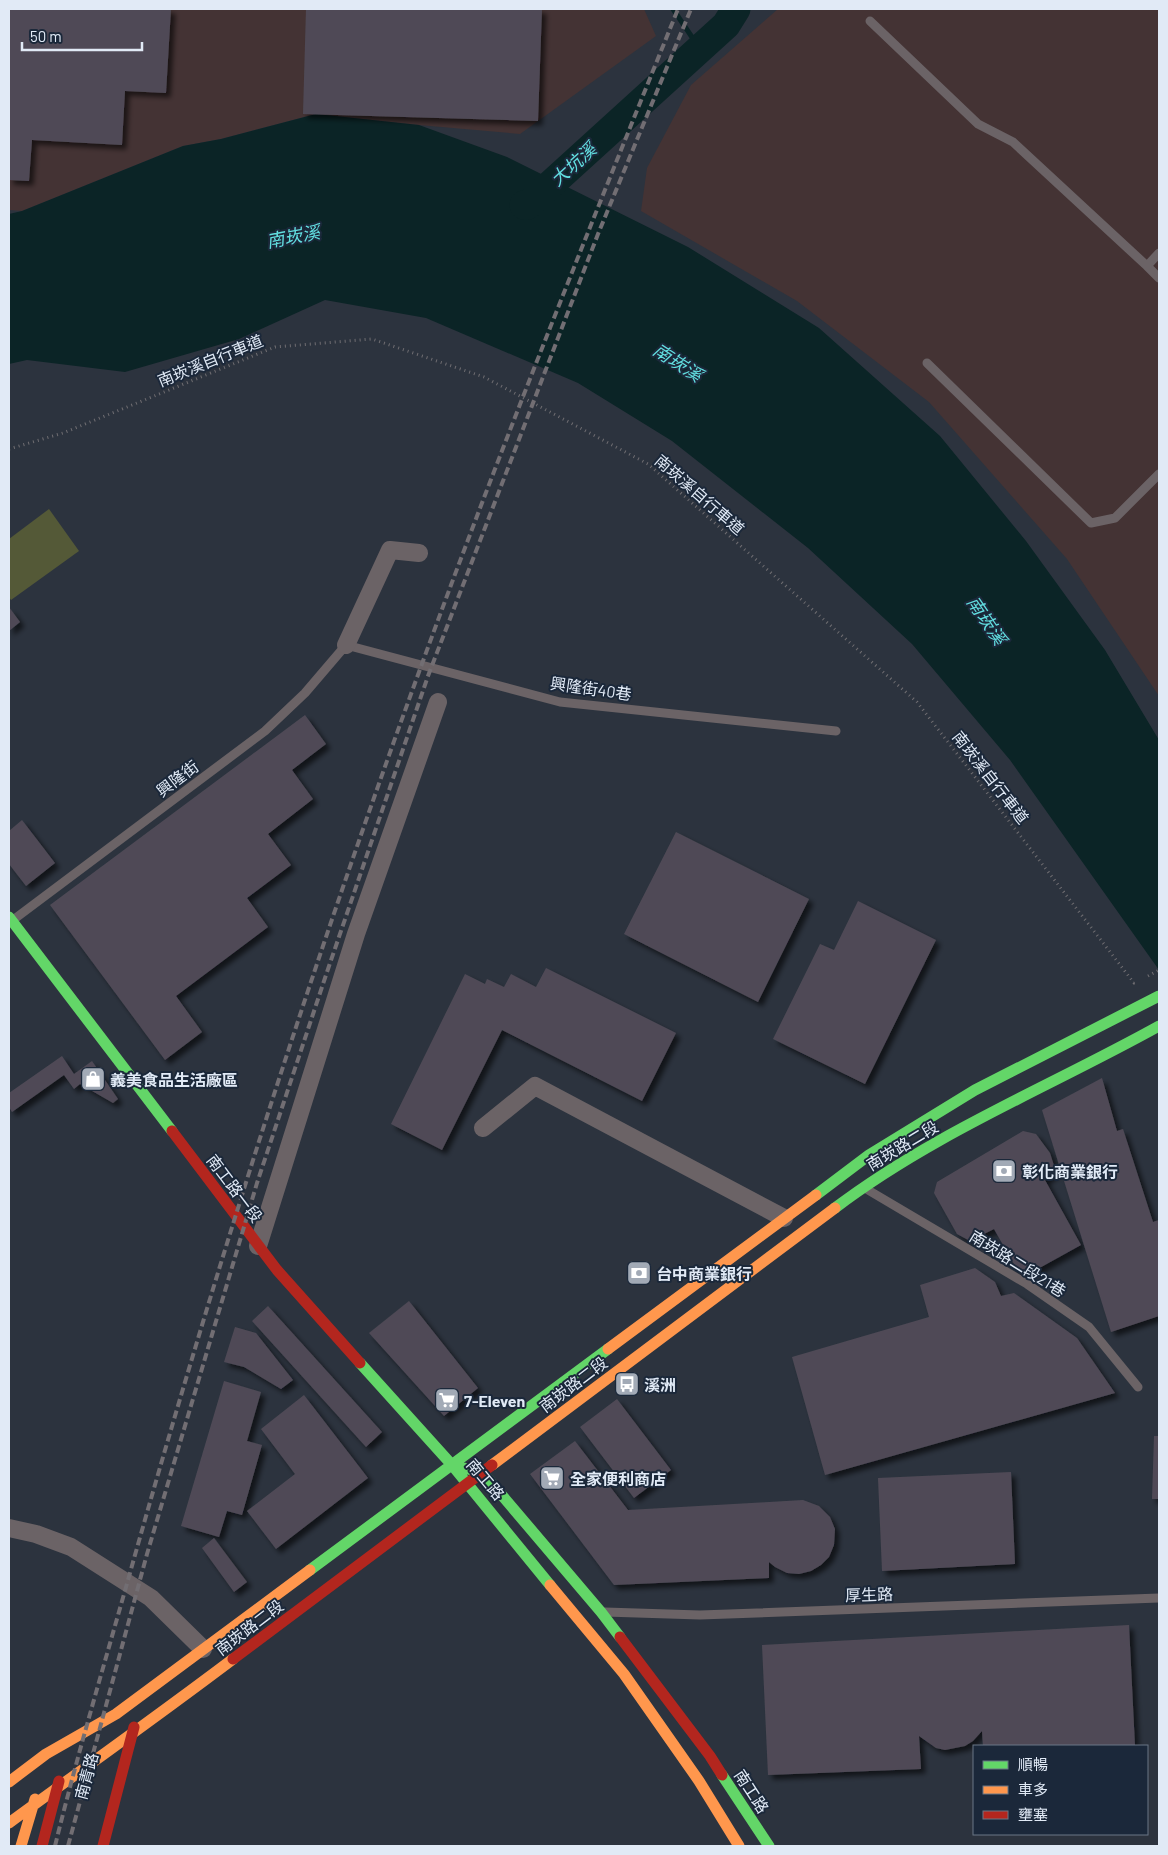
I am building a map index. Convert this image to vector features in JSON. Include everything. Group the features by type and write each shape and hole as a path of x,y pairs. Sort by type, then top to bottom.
{"main road":[{"name":"南工路一段","path":"10,919 277,1270 452,1465"},
{"name":"南崁路二段","path":"9,1782 46,1754 116,1714 869,1155 975,1090 1159,996"},
{"name":"南崁路二段","path":"9,1823 132,1735 864,1187 940,1140 1158,1027"},
{"name":"南工路","path":"452,1465 483,1473 592,1617 624,1674 699,1781 739,1846"},
{"name":"南工路","path":"452,1465 592,1617 710,1756 769,1846"},
{"path":"103,1846 132,1735 139,1697"},
{"name":"南青路","path":"105,1766 116,1714"},
{"name":"南青路","path":"42,1846 58,1787 67,1743"},
{"path":"42,1771 46,1754"},
{"path":"22,1846 38,1788"}],"street":[{"path":"346,645 390,550 419,553"},
{"path":"258,1246 356,934 438,702"},
{"path":"482,1128 535,1086 784,1218"},
{"path":"9,1528 36,1534 71,1547 151,1598 204,1649"}],"lane":[{"path":"870,21 978,124 1013,142 1159,278"},
{"path":"1147,266 1159,253"},
{"path":"927,363 1091,523 1115,518 1159,474"},
{"name":"興隆街40巷","path":"346,645 560,702 836,731"},
{"name":"興隆街","path":"10,919 265,731 305,693 346,645"},
{"name":"南崁路二段21巷","path":"864,1187 1027,1284 1089,1327 1138,1387"},
{"name":"厚生路","path":"592,1617 700,1615 1159,1598"}],"path":[{"name":"南崁溪自行車道","path":"9,449 63,433 275,347 372,339 484,377 648,464 918,702 1134,983"}],"shaded area":[{"path":"9,9 644,9 656,36 520,134 316,114 221,139 183,146 22,211 9,210"},
{"path":"778,9 1159,9 1159,696 1067,559 929,402 797,301 641,211 647,168 691,85"}],"green space":[{"path":"49,509 79,551 11,600 9,597 9,539"}],"water":[{"name":"南崁溪","path":"316,114 419,125 507,157 688,247 819,328 940,436 1026,541 1105,650 1159,740 1159,970 1010,760 912,644 808,548 672,441 578,383 426,318 325,300 239,339 125,372 27,360 9,364 9,214 22,211 183,146 221,139"}],"building":[{"path":"9,9 171,9 166,93 125,91 122,145 32,140 29,181 9,180"},
{"path":"306,9 542,9 538,121 303,114"},
{"path":"9,607 20,622 9,631"},
{"path":"305,715 326,744 292,770 313,799 268,834 291,865 247,898 268,927 176,996 202,1032 165,1060 50,905"},
{"path":"22,820 55,863 26,886 9,864 9,831"},
{"path":"676,832 809,899 758,1002 624,934"},
{"path":"858,901 936,940 865,1084 773,1039 820,944 834,950"},
{"path":"546,968 676,1033 642,1101 502,1030 442,1150 391,1124 465,974 485,984 487,979 504,987 511,974 536,987"},
{"path":"62,1056 74,1074 92,1061 118,1099 113,1103 80,1084 74,1089 64,1075 12,1112 9,1107 9,1093"},
{"path":"1102,1078 1117,1131 1123,1129 1153,1222 1159,1220 1159,1316 1111,1332 1042,1110"},
{"path":"1023,1131 1036,1134 1050,1153 1056,1172 1045,1180 1081,1245 1025,1276 1019,1273 994,1229 970,1241 957,1234 934,1193 937,1182"},
{"path":"975,1268 995,1282 1001,1296 1014,1293 1077,1338 1115,1393 825,1475 792,1357 929,1317 920,1285"},
{"path":"409,1301 478,1388 444,1416 369,1333"},
{"path":"268,1306 382,1432 366,1447 252,1321"},
{"path":"235,1327 256,1333 293,1380 281,1389 244,1367 224,1362"},
{"path":"224,1381 261,1392 247,1441 262,1445 242,1515 227,1511 219,1537 181,1526"},
{"path":"304,1395 368,1478 276,1549 247,1511 295,1474 261,1429"},
{"path":"617,1399 671,1470 634,1498 580,1427"},
{"path":"1154,1436 1159,1436 1159,1499 1152,1499"},
{"path":"575,1441 628,1510 803,1500 819,1506 830,1517 835,1529 834,1545 829,1557 811,1571 799,1574 787,1573 769,1562 769,1578 614,1585 530,1474"},
{"path":"1011,1472 1015,1564 882,1571 878,1478"},
{"path":"214,1538 247,1582 234,1592 202,1548"},
{"path":"1129,1625 1135,1745 983,1745 982,1731 973,1741 965,1746 945,1750 936,1748 919,1736 921,1769 768,1775 762,1645"}],"waterway":[{"path":"673,9 700,49"},
{"name":"大坑溪","path":"524,205 528,205 726,25 736,9"}],"railway":[{"path":"55,1846 94,1700 200,1332 269,1111 342,891 419,672 481,505 678,9"},
{"path":"68,1846 147,1554 257,1183 327,972 428,676 598,234 691,9"}],"traffic: fast":[{"path":"9,917 172,1131"},
{"path":"816,1195 869,1155 975,1090 1159,996"},
{"path":"835,1208 912,1156 994,1111 1159,1026"},
{"path":"310,1570 608,1349"},
{"path":"360,1363 452,1465 550,1585"},
{"path":"464,1468 483,1473 620,1637"},
{"path":"722,1775 769,1846"}],"traffic: slow":[{"path":"608,1349 816,1195"},
{"path":"492,1465 835,1208"},
{"path":"9,1782 46,1754 116,1714 310,1570"},
{"path":"550,1585 624,1674 699,1781 739,1846"},
{"path":"9,1823 233,1659"},
{"path":"21,1846 35,1799"}],"traffic: jam":[{"path":"172,1131 277,1270 360,1363"},
{"path":"233,1659 492,1465"},
{"path":"620,1637 710,1756 722,1775"},
{"path":"103,1846 134,1727"},
{"path":"42,1846 59,1781"}],"place":[{"name":"義美食品生活廠區","path":"93,1079"},
{"name":"彰化商業銀行","path":"1004,1171"},
{"name":"台中商業銀行","path":"639,1273"},
{"name":"溪洲","path":"627,1384"},
{"name":"7-Eleven","path":"447,1400"},
{"name":"全家便利商店","path":"552,1478"}]}
